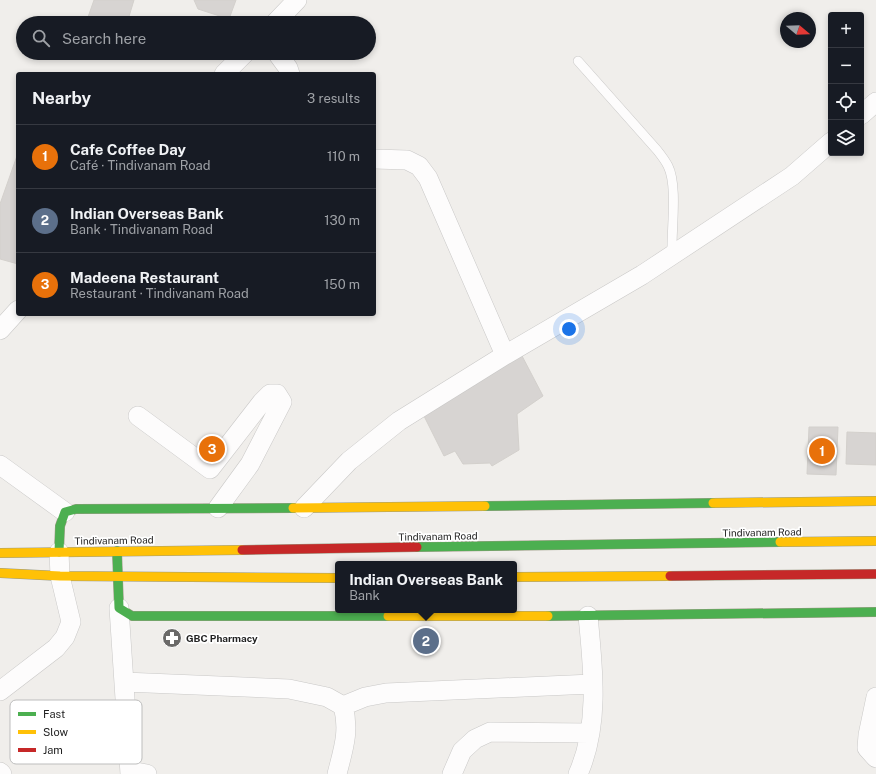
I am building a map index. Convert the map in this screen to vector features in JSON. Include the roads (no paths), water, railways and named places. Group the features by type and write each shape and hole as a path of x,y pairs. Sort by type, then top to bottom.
{"main road":[{"path":"60,552 60,526 65,512 76,508 304,508 876,501"},
{"name":"Tindivanam Road","path":"0,553 876,541"},
{"path":"117,551 119,608 132,616 588,616 876,612"},
{"path":"0,573 60,576 335,578"},
{"path":"517,577 876,574"}],"street":[{"path":"282,16 297,0"},
{"path":"226,72 238,60"},
{"path":"283,60 289,72"},
{"path":"864,112 876,102"},
{"path":"304,508 348,461 400,421 505,355 672,255 792,176 828,145"},
{"path":"376,159 407,160 419,166 428,178 505,355"},
{"path":"0,330 16,312"},
{"path":"138,416 210,469 262,402 270,394 277,394 282,402 250,464 218,508"},
{"path":"0,465 65,512"},
{"path":"0,691 56,648 65,637 71,622 60,576 60,552"},
{"path":"119,608 126,700"},
{"path":"578,774 587,750 590,733 592,684 588,616"},
{"path":"124,682 289,689 327,697 343,706 347,721 345,742 337,774"},
{"path":"343,706 365,697 386,693 592,684"},
{"path":"876,697 868,735 867,748 876,758"},
{"path":"452,774 462,751 475,739 490,732 590,733"}],"lane":[{"path":"578,61 657,150 668,166 673,199 671,232 672,255"}],"place":[{"name":"Madeena Restaurant","path":"212,449"},
{"name":"Cafe Coffee Day","path":"822,451"},
{"name":"GBC Pharmacy","path":"172,638"},
{"name":"Indian Overseas Bank","path":"426,641"}]}
